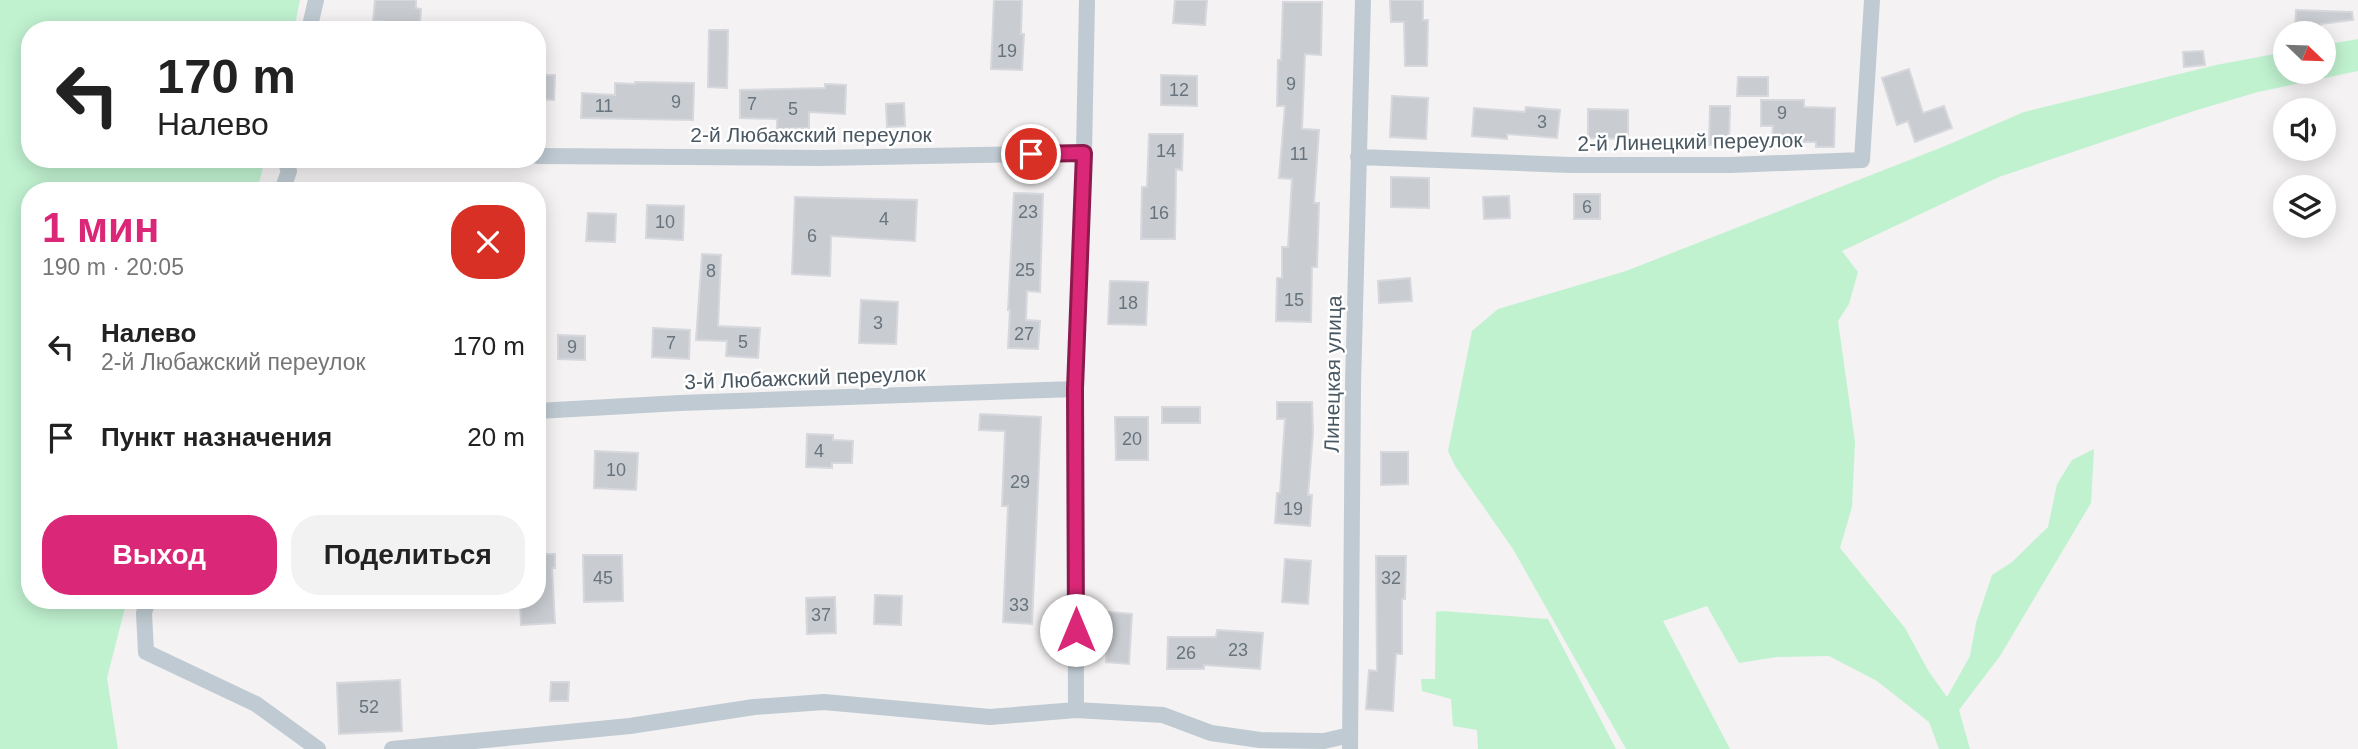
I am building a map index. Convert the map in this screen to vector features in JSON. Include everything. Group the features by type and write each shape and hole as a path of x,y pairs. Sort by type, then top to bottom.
{"street":[{"path":"311,21 316,0"},
{"path":"1076,710 1075,389 1087,0"},
{"name":"Линецкая улица","path":"1350,742 1353,385 1363,0"},
{"name":"2-й Линецкий переулок","path":"1358,157 1570,165 1730,165 1862,160 1872,0"},
{"name":"2-й Любажский переулок","path":"546,156 821,158 1084,153"},
{"name":"3-й Любажский переулок","path":"546,410 1075,389"},
{"path":"145,609 146,652 256,704 318,749"},
{"path":"393,749 630,726 754,707 824,702 989,717 1076,710 1163,715 1211,733 1261,740 1350,742"}],"green space":[{"path":"0,0 300,0 296,21 21,21 21,168 263,168 259,182 21,182 21,609 125,609 107,678 118,749 0,749"},
{"path":"2358,39 2358,71 2336,76 2336,43"},
{"path":"2273,54 2273,84 2296,84 2197,110 1999,177 1842,251 1858,272 1849,304 1838,321 1855,442 1852,507 1840,548 1905,628 1929,672 1947,697 1970,656 1976,623 1992,575 2012,562 2048,527 2057,484 2072,460 2094,449 2091,503 2000,656 1959,710 1970,749 1939,749 1929,722 1877,681 1829,656 1777,657 1739,663 1707,606 1663,621 1730,749 1626,749 1513,549 1455,466 1448,451 1472,331 1498,309 1626,271 1945,146 2024,112 2216,65"},
{"path":"1436,612 1548,619 1616,749 1478,749 1477,730 1453,726 1451,699 1422,691 1421,679 1435,679"}],"building":[{"path":"375,0 416,0 416,8 421,9 420,21 373,21"},
{"path":"994,0 1022,0 1022,70 991,69"},
{"path":"1175,0 1207,0 1205,25 1173,23"},
{"path":"1390,0 1423,0 1423,20 1428,20 1427,66 1405,66 1404,22 1391,22"},
{"path":"1283,2 1322,2 1321,55 1305,54 1302,129 1319,130 1314,203 1319,203 1317,267 1312,267 1311,322 1276,321 1277,278 1282,278 1282,247 1288,247 1292,179 1279,178 1285,106 1277,106"},
{"path":"2296,10 2352,12 2353,20 2336,22 2296,21"},
{"path":"709,30 728,30 727,88 708,87"},
{"path":"2203,51 2205,65 2184,67 2183,52"},
{"path":"1909,69 1923,113 1944,106 1952,128 1915,142 1908,121 1897,125 1882,78"},
{"path":"546,75 555,75 554,100 546,100"},
{"path":"1161,75 1197,76 1197,106 1161,105"},
{"path":"1738,77 1768,77 1768,96 1737,96"},
{"path":"615,83 694,83 693,120 581,118 582,93 615,95"},
{"path":"825,84 846,85 845,114 809,112 809,128 777,129 777,119 740,118 740,90 825,88"},
{"path":"1392,96 1428,98 1426,139 1390,137"},
{"path":"1761,100 1804,100 1804,107 1835,108 1834,147 1816,147 1816,142 1772,142 1773,126 1761,126"},
{"path":"904,103 905,126 887,127 886,104"},
{"path":"1710,106 1730,106 1729,145 1709,145"},
{"path":"1526,107 1560,110 1557,138 1507,134 1507,139 1472,136 1474,108 1525,112"},
{"path":"1588,109 1628,110 1628,139 1588,138"},
{"path":"1149,134 1183,134 1182,170 1176,169 1175,239 1141,239 1142,187 1147,187"},
{"path":"1391,177 1429,178 1429,208 1391,207"},
{"path":"1014,193 1043,194 1040,292 1027,291 1026,320 1040,321 1038,349 1008,348"},
{"path":"1574,194 1600,194 1600,219 1574,219"},
{"path":"1509,196 1510,218 1484,219 1483,197"},
{"path":"795,197 917,200 915,241 831,236 830,276 792,274"},
{"path":"647,205 684,206 683,240 646,238"},
{"path":"588,213 616,214 615,242 586,241"},
{"path":"702,254 721,255 718,326 760,328 758,358 726,356 727,341 696,340"},
{"path":"1410,278 1412,301 1379,303 1378,281"},
{"path":"1110,281 1148,282 1146,325 1108,324"},
{"path":"861,300 898,302 896,344 859,343"},
{"path":"653,328 690,330 689,359 652,357"},
{"path":"558,335 585,336 585,360 558,359"},
{"path":"1277,402 1312,402 1313,433 1308,495 1312,495 1310,526 1275,523 1277,493 1280,493 1285,419 1277,419"},
{"path":"1162,407 1200,407 1200,423 1162,423"},
{"path":"980,414 1041,417 1032,624 1003,622 1008,506 1002,506 1005,431 979,430"},
{"path":"1115,417 1148,417 1148,460 1116,460"},
{"path":"807,434 833,435 833,440 853,441 852,463 832,463 832,468 806,467"},
{"path":"595,451 638,453 636,490 594,488"},
{"path":"1381,452 1408,452 1408,484 1381,485"},
{"path":"546,554 555,554 555,568 552,568 555,623 521,625 520,609 546,609"},
{"path":"583,555 622,555 623,601 584,602"},
{"path":"1376,556 1406,556 1405,599 1402,599 1402,654 1396,654 1393,711 1366,709 1369,670 1377,671"},
{"path":"1285,559 1311,561 1308,604 1282,602"},
{"path":"875,595 902,596 901,625 874,624"},
{"path":"835,597 836,633 807,634 806,598"},
{"path":"1109,612 1132,614 1129,664 1106,662"},
{"path":"1217,630 1263,633 1260,669 1204,665 1204,669 1167,669 1168,637 1216,637"},
{"path":"400,680 402,731 339,734 337,683"},
{"path":"551,682 569,682 568,701 550,701"}],"route":[{"path":"1031,154 1084,153 1075,389 1076,630"}]}
